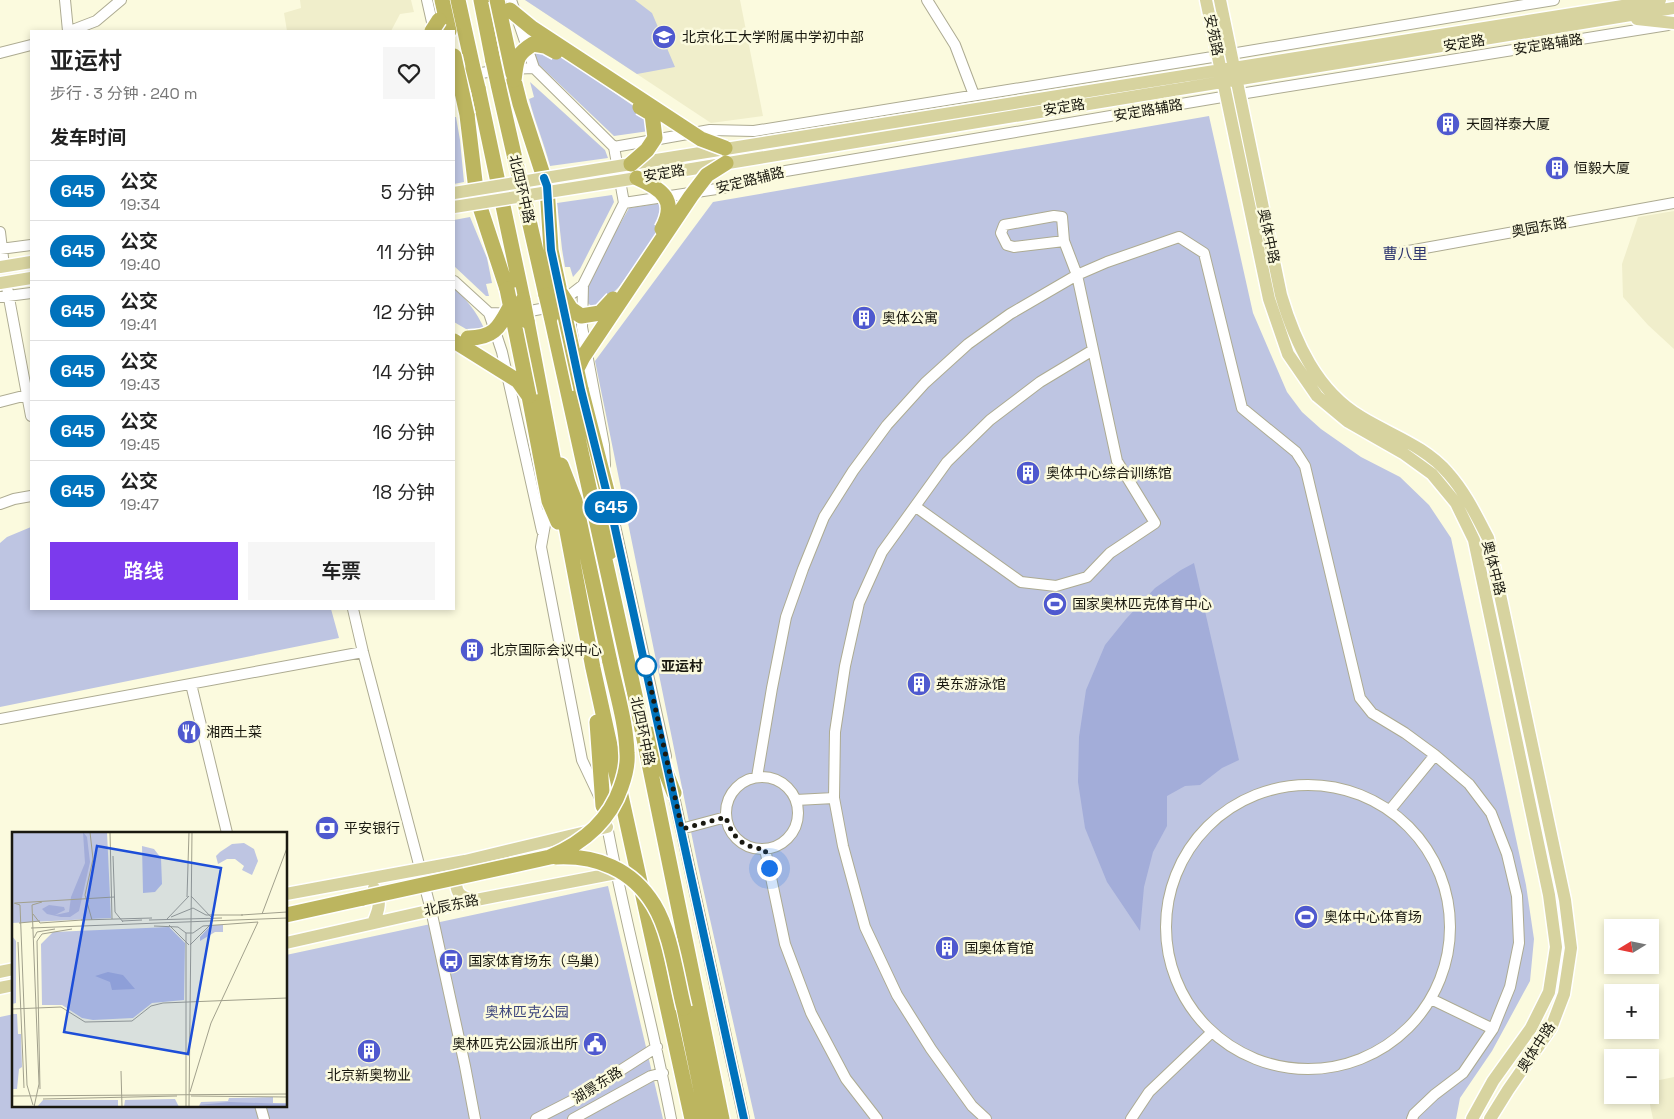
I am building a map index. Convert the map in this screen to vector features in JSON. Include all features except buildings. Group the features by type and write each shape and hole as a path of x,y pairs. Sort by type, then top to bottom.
{"highway":[{"name":"北四环中路","path":"458,0 478,88 517,302"},
{"name":"北四环中路","path":"481,0 498,84 553,294 551,316 635,695 722,1119"},
{"path":"497,0 520,104 547,186 551,250 556,276 553,294 577,369 607,491 612,596"},
{"path":"502,0 510,10 532,28 725,155 691,196 582,356 577,369"},
{"path":"434,30 439,20 443,4"},
{"path":"443,4 449,30"},
{"path":"514,80 516,64 521,52 533,44 545,46 652,114 656,138 634,171 664,194 669,206 668,218 654,245 610,304 600,313 581,316 553,294"},
{"path":"455,69 456,82 467,115 477,198 507,289 528,322 593,668 692,1119"},
{"path":"455,335 460,338 481,338 492,333 517,302"},
{"path":"517,302 529,396 549,501 569,546"},
{"path":"455,343 518,381 529,396"},
{"path":"548,431 575,501 610,662 627,754 625,775 610,813 598,827 576,844 550,857"},
{"path":"593,668 603,806"},
{"path":"635,695 674,793"},
{"path":"288,914 550,857 572,856 593,859 611,865 636,883 654,905 667,934 707,1119"}],"main road":[{"name":"安苑路","path":"1206,0 1222,76"},
{"name":"安苑路","path":"1220,0 1236,74"},
{"name":"安定路","path":"1236,74 1348,51 1660,0"},
{"name":"安定路","path":"455,207 725,155 744,145 1674,8"},
{"path":"1622,17 1674,23"},
{"name":"奥体中路","path":"1236,74 1281,295 1305,358 1322,382 1340,401 1361,417 1400,436 1424,452 1447,472 1467,499 1488,538 1565,900 1571,948 1564,994 1550,1028 1490,1119"},
{"name":"安定路","path":"725,155 746,159 1222,76"},
{"name":"奥体中路","path":"1222,76 1269,300 1288,354 1317,396 1347,422 1402,452 1432,474 1456,503 1474,540 1549,895 1556,948 1549,992 1531,1028 1493,1081 1472,1119"},
{"name":"安定路","path":"455,193 634,171"},
{"path":"2,266 30,262"},
{"path":"3,282 30,278"},
{"path":"288,894 465,861 607,827"},
{"path":"465,861 455,872 458,893 464,898 476,900"},
{"name":"北辰东路","path":"288,942 476,900 616,873"},
{"path":"357,881 373,886 380,900 380,910 373,923"}],"street":[{"path":"65,0 69,30"},
{"path":"71,30 96,20 121,0"},
{"path":"427,0 433,30"},
{"path":"489,314 515,314 556,306 583,285 624,202 614,147 534,68 511,0"},
{"path":"927,0 955,45 974,95"},
{"path":"614,147 710,130 754,131 1554,0"},
{"name":"安定路辅路","path":"624,202 723,188 768,174 1674,23"},
{"name":"安定路","path":"1317,40 1348,51"},
{"path":"0,53 30,45"},
{"path":"456,82 466,76 507,69 534,68"},
{"name":"奥园东路","path":"1404,252 1674,203"},
{"path":"916,507 1021,582 1056,586 1087,577 1110,552 1155,523 1117,461 1077,275 1064,241 1062,217 1054,216 1004,225 1002,233 1007,245 1014,247 1064,241"},
{"path":"0,232 2,266"},
{"path":"757,777 786,617 824,518 854,471 887,425 918,390 968,344 1010,314 1077,275 1106,262 1179,237 1204,254 1242,408 1296,452 1304,466 1360,698 1372,713 1435,755 1469,784 1491,813 1506,854 1517,896 1519,943 1510,987 1493,1029 1463,1073 1434,1095 1414,1114 1412,1119"},
{"path":"1,249 30,245"},
{"path":"3,282 4,296 30,409"},
{"path":"455,282 489,314 502,352 543,538"},
{"name":"北四环中路","path":"583,285 582,327 604,445 607,491 744,1119"},
{"path":"4,296 30,293"},
{"path":"986,1119 966,1098 931,1049 897,996 864,927 842,846 834,798 835,732 845,666 859,603 882,552 947,462 990,420 1040,382 1093,350"},
{"path":"0,402 28,395"},
{"path":"0,504 14,498 30,496"},
{"path":"549,501 541,547 582,760 603,806 616,873 672,1119"},
{"path":"353,610 431,910 475,1119"},
{"path":"0,719 363,652"},
{"path":"192,684 227,832"},
{"path":"1390,810 1435,755"},
{"path":"757,777 769,777 780,782 790,790 796,800 798,816 792,832 781,844 765,849 754,848 744,844 732,833 726,817 726,806 730,795 737,786 746,780 757,777"},
{"path":"1312,784 1335,787 1369,798 1390,810 1414,832 1424,845 1445,889 1450,921 1447,953 1441,976 1431,999 1410,1026 1391,1042 1369,1056 1338,1066 1304,1070 1270,1064 1239,1052 1212,1032 1188,1005 1177,984 1170,961 1166,938 1166,914 1170,890 1184,857 1197,837 1213,820 1232,806 1265,791 1288,786 1312,784"},
{"path":"796,800 834,798"},
{"path":"682,829 726,817"},
{"path":"765,849 785,944 811,1013 846,1079 877,1119"},
{"path":"1431,999 1493,1029"},
{"path":"1131,1119 1149,1092 1212,1032"},
{"name":"湖景东路","path":"536,1119 579,1097 657,1047"},
{"name":"湖景东路","path":"573,1119 651,1076 663,1073"},
{"path":"260,1106 264,1119"}],"shaded area":[{"path":"300,0 411,0 414,12 400,14 392,30 287,30 284,13 301,8"},
{"name":"北京化工大学附属中学初中部","path":"525,0 740,0 763,116 711,123"},
{"path":"1674,211 1674,349 1648,325 1623,297 1622,264 1638,217"},
{"path":"1194,563 1239,760 1222,768 1200,785 1185,786 1167,796 1167,826 1153,852 1144,887 1140,931 1107,882 1085,828 1078,782 1079,737 1086,690 1105,645 1155,588"},
{"path":"1674,1077 1674,1119 1653,1119 1650,1104 1659,1104 1659,1080"}],"green space":[{"path":"525,0 635,0 652,13 675,67 637,74"},
{"path":"551,49 635,107 646,120 649,131 614,136 533,59 530,51"},
{"path":"530,82 605,150 608,158 550,166 529,99 534,97"},
{"name":"国家奥林匹克体育中心","path":"1209,116 1253,313 1287,392 1302,412 1321,429 1361,457 1400,477 1429,505 1451,538 1526,885 1534,939 1530,981 1492,1051 1460,1098 1456,1119 755,1119 698,866 595,361 713,202"},
{"path":"455,117 460,140 464,182 455,184"},
{"path":"612,195 614,202 580,269 573,277 570,267 565,267 557,203"},
{"path":"661,203 661,224 655,237 619,287 603,303 593,307 586,302 588,281 629,208"},
{"path":"470,217 487,258 492,283 486,284 489,296 486,296 455,267 455,220"},
{"path":"455,289 471,306 484,328 466,329 455,323"},
{"path":"30,527 30,610 331,610 339,638 0,707 0,543 7,537"},
{"name":"奥林匹克公园","path":"608,886 663,1119 0,1119 0,1017 12,1014 12,1106 288,1106 288,955"}],"bus line":[{"name":"645","path":"544,178 547,186 551,250 581,390 607,491 744,1119"}],"place":[{"name":"北京化工大学附属中学初中部","path":"664,37"},
{"name":"天圆祥泰大厦","path":"1448,124"},
{"name":"恒毅大厦","path":"1557,168"},
{"name":"奥体公寓","path":"864,318"},
{"name":"奥体中心综合训练馆","path":"1028,473"},
{"name":"国家奥林匹克体育中心","path":"1055,604"},
{"name":"北京国际会议中心","path":"472,650"},
{"name":"亚运村","path":"646,666"},
{"name":"英东游泳馆","path":"919,684"},
{"name":"湘西土菜","path":"189,732"},
{"name":"平安银行","path":"327,828"},
{"name":"奥体中心体育场","path":"1306,917"},
{"name":"国奥体育馆","path":"947,948"},
{"name":"国家体育场东（鸟巢）","path":"451,961"},
{"name":"奥林匹克公园派出所","path":"595,1044"},
{"name":"北京新奥物业","path":"369,1051"}],"district":[{"name":"曹八里","path":"1405,253"}],"route":[{"path":"646,666 682,829 726,817 729,828 735,838 754,848 765,849 769,868"}]}
